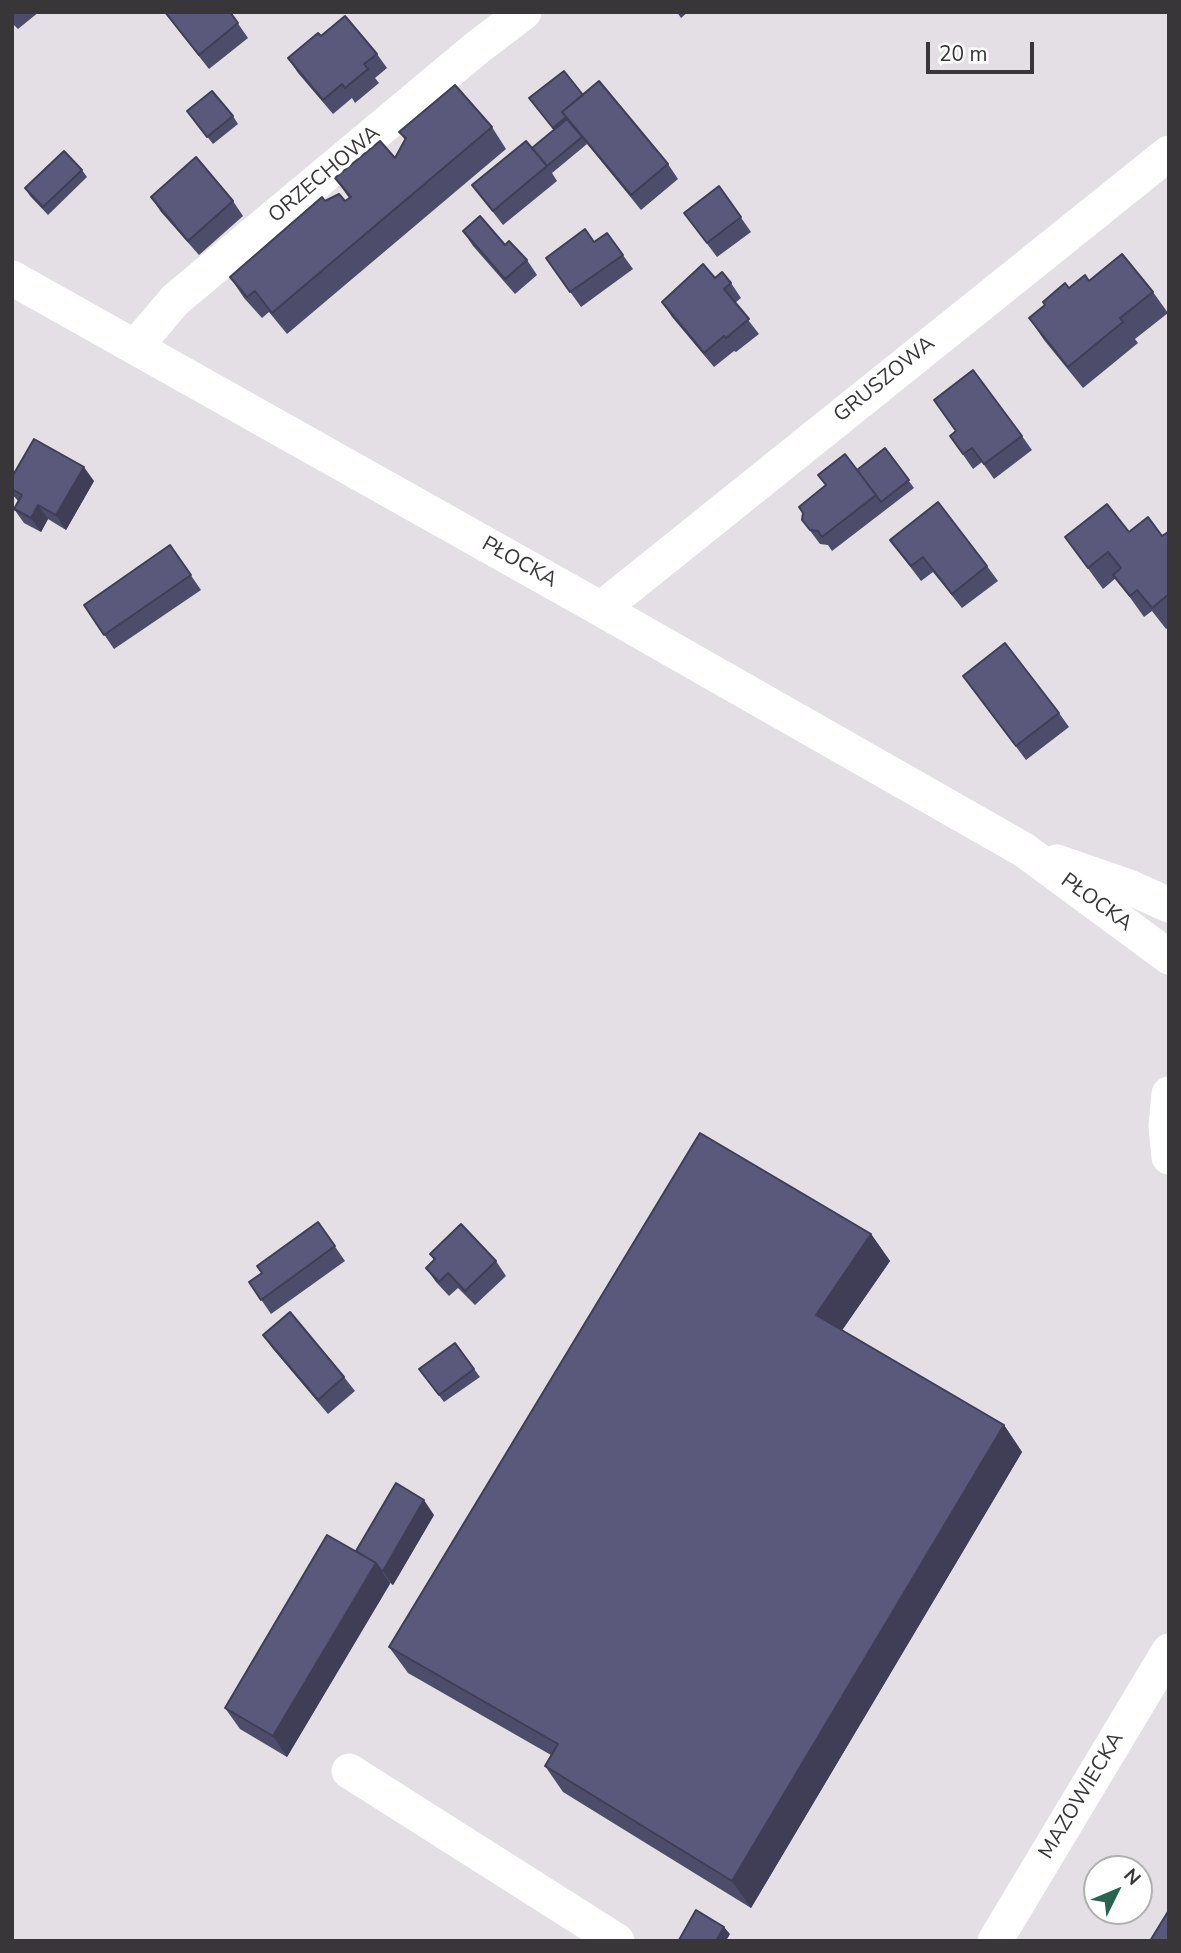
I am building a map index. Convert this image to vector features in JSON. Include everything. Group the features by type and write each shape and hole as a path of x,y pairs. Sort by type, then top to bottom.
{"street":[{"name":"ORZECHOWA","path":"135,347 175,300 478,47 524,12"},
{"name":"GRUSZOWA","path":"601,609 1169,153"},
{"name":"PŁOCKA","path":"12,278 1024,850 1169,957"},
{"name":"PŁOCKA","path":"1024,850 1129,887 1169,905"},
{"path":"1169,1094 1166,1126 1169,1157"},
{"name":"MAZOWIECKA","path":"995,1941 1157,1699 1169,1651"},
{"path":"349,1771 617,1941"}],"building":[{"path":"165,12 230,12 238,23 199,55"},
{"path":"345,16 377,54 364,64 368,69 345,88 342,84 323,100 288,58 318,33 321,36"},
{"path":"564,71 583,95 562,112 566,117 553,128 529,98"},
{"path":"599,81 668,164 631,195 562,112"},
{"path":"455,85 492,127 272,313 255,291 247,297 230,277 322,197 325,201 339,194 345,201 351,197 335,178 380,141 395,158 406,138 399,132"},
{"path":"212,91 233,116 207,137 187,111"},
{"path":"567,119 582,137 547,166 532,148"},
{"path":"526,141 547,166 493,211 472,185"},
{"path":"64,151 82,170 43,207 25,188"},
{"path":"196,157 233,201 188,241 151,197"},
{"path":"719,186 741,217 707,243 684,213"},
{"path":"480,216 505,245 509,241 527,260 505,279 463,231"},
{"path":"585,229 594,242 607,233 623,255 570,292 546,258"},
{"path":"1122,254 1153,292 1120,318 1123,322 1068,367 1029,318 1065,283 1069,288 1085,275 1089,281"},
{"path":"703,264 715,278 722,272 731,283 724,289 749,319 704,353 662,302"},
{"path":"973,370 1022,436 984,464 972,448 963,454 950,436 956,431 934,400"},
{"path":"34,439 84,467 56,515 38,505 31,518 14,509 22,495 12,489 12,477"},
{"path":"885,448 909,480 881,502 857,470"},
{"path":"845,454 876,495 822,537 818,531 810,530 802,520 803,513 799,507 826,485 818,475"},
{"path":"938,502 987,566 952,594 923,557 911,566 890,540"},
{"path":"1107,504 1129,532 1148,517 1162,536 1169,533 1169,594 1152,608 1137,590 1130,596 1113,575 1121,568 1108,552 1088,568 1065,537"},
{"path":"170,545 191,575 104,635 84,605"},
{"path":"1005,643 1059,713 1016,746 963,676"},
{"path":"700,1133 871,1234 816,1315 1004,1425 732,1881 545,1766 558,1744 389,1647"},
{"path":"318,1222 335,1246 261,1300 249,1282 262,1273 257,1266"},
{"path":"461,1224 496,1261 465,1291 448,1273 439,1282 426,1268 435,1259 430,1254"},
{"path":"290,1312 344,1377 318,1400 263,1335"},
{"path":"455,1343 474,1369 439,1395 419,1369"},
{"path":"396,1483 424,1500 383,1571 376,1563 356,1551"},
{"path":"327,1535 376,1563 273,1736 225,1708"},
{"path":"696,1910 724,1927 716,1941 679,1940"},
{"path":"1169,1910 1169,1941 1150,1941"}]}
